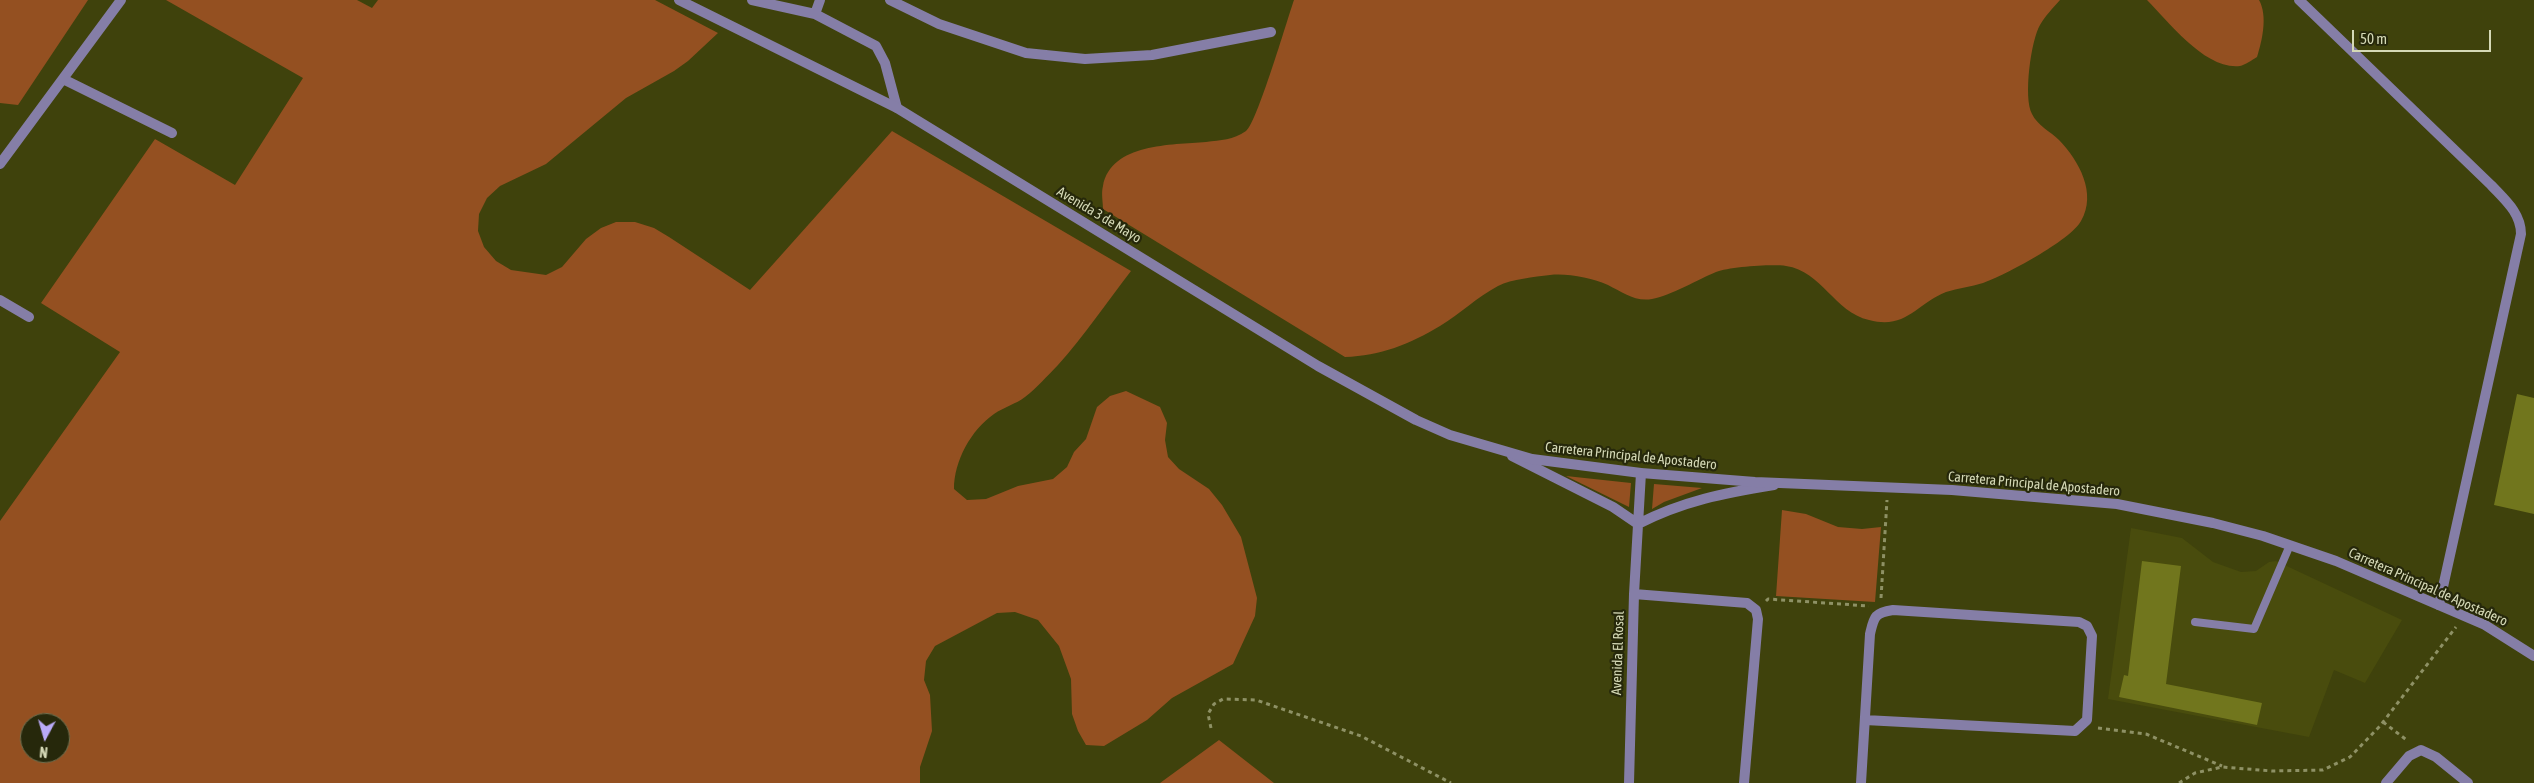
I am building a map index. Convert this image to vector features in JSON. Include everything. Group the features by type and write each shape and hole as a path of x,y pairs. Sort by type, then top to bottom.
{"street":[{"path":"0,164 121,0"},
{"name":"Avenida 3 de Mayo","path":"679,0 897,108 1318,366 1416,420 1450,435 1504,452"},
{"path":"752,0 815,14 876,46 885,63 897,108"},
{"path":"815,14 820,0"},
{"path":"890,0 939,24 1026,53 1085,59 1152,55 1271,32"},
{"path":"2299,0 2492,185 2518,216 2521,223 2522,234 2439,605"},
{"path":"62,79 172,133"},
{"path":"0,300 29,317"},
{"path":"1504,452 1613,507 1638,524 1666,510 1695,500 1781,484"},
{"name":"Carretera Principal de Apostadero","path":"1504,452 1532,459 1641,473 1781,484 1952,490 2118,504 2213,522 2336,561 2464,616 2505,636 2532,652"},
{"name":"Avenida El Rosal","path":"1629,783 1634,594 1641,473"},
{"path":"1634,594 1747,603 1756,610 1758,619 1744,783"},
{"path":"1862,783 1865,720 1870,634 1873,619 1880,612 1903,610 2078,622 2087,626 2092,636 2087,720 2082,727 2075,731 1865,720"},
{"path":"2386,783 2409,756 2420,750 2436,757 2468,783"}],"lane":[{"path":"2195,622 2254,629 2290,545"}],"path":[{"path":"1756,610 1768,599 1868,606 1880,612 1888,488"},
{"path":"2082,727 2146,734 2222,766 2272,771 2323,770 2350,756 2383,722 2464,616"},
{"path":"1211,728 1208,714 1214,704 1223,698 1256,700 1361,736 1452,783"},
{"path":"2383,722 2420,750"},
{"path":"2179,783 2195,773 2222,766"}],"shaded area":[{"path":"0,0 88,0 18,105 0,103"},
{"path":"166,0 357,0 372,8 378,0 655,0 718,33 688,61 626,98 546,164 500,186 487,198 479,214 478,231 484,247 496,261 511,270 546,275 562,267 586,239 601,228 616,222 635,222 654,228 750,290 892,131 1131,271 1077,342 1042,382 1018,402 994,414 971,437 957,468 954,489 967,500 986,499 1018,486 1053,479 1067,467 1074,452 1086,439 1097,407 1110,396 1126,391 1160,407 1167,423 1165,440 1168,457 1179,469 1209,489 1222,505 1241,537 1257,598 1255,616 1233,664 1172,698 1147,720 1104,746 1086,745 1078,731 1072,714 1071,679 1059,646 1038,620 1015,612 997,613 935,646 926,661 924,680 930,695 932,731 920,767 920,783 0,783 0,521 120,352 41,303 155,139 235,185 303,78"},
{"path":"1294,0 2060,0 2044,18 2037,32 2029,69 2029,106 2037,122 2059,140 2079,167 2086,189 2085,210 2081,221 2075,229 2036,256 2006,273 1983,283 1946,292 1902,319 1892,322 1869,320 1857,316 1846,309 1809,275 1798,269 1786,266 1751,266 1722,270 1667,294 1646,300 1634,298 1602,282 1587,278 1572,275 1550,275 1516,280 1498,286 1440,326 1394,348 1370,354 1345,357 1103,209 1102,189 1108,172 1118,161 1130,154 1161,146 1227,139 1246,131 1251,124 1264,91"},
{"path":"2147,0 2259,0 2262,6 2264,21 2257,57 2240,66 2227,65 2214,60 2201,53 2189,43"},
{"path":"1566,476 1631,483 1629,507"},
{"path":"1654,484 1702,488 1664,502 1652,509"},
{"path":"1782,510 1806,514 1838,527 1862,529 1881,527 1875,602 1776,596"},
{"path":"2131,528 2182,538 2213,562 2241,572 2256,571 2269,562 2276,561 2402,620 2365,683 2334,670 2309,737 2108,699"},
{"path":"1219,740 1274,783 1160,783"}],"building":[{"path":"2517,394 2534,398 2534,514 2494,505"},
{"path":"2142,561 2181,566 2166,684 2262,703 2257,725 2119,697 2124,675 2128,676"}]}
